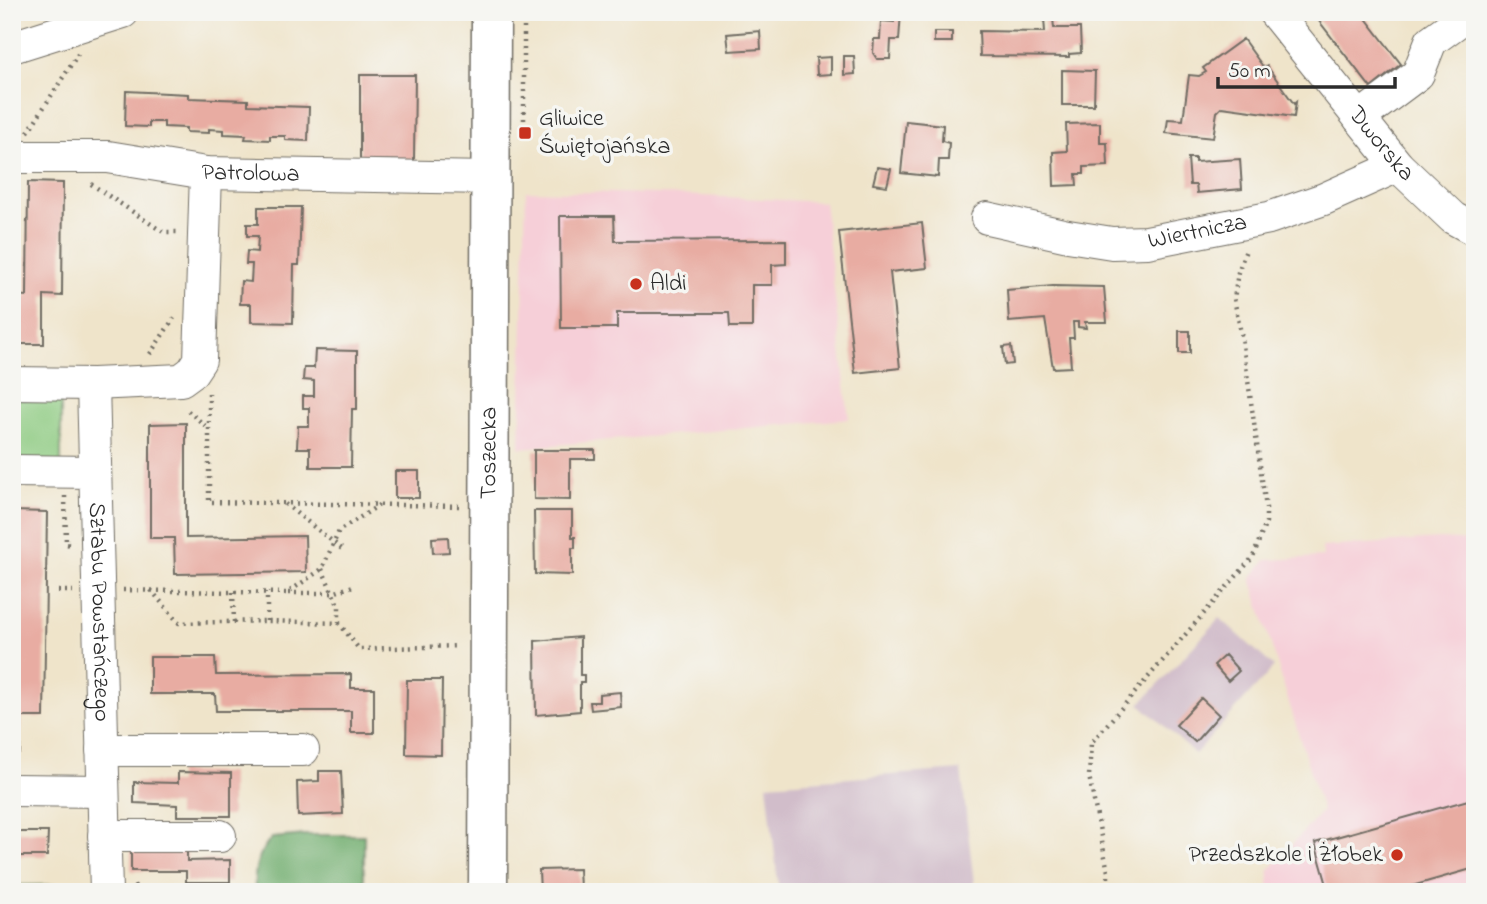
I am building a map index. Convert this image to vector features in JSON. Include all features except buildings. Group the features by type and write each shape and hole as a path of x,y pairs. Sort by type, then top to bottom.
{"main road":[{"name":"Toszecka","path":"488,892 491,12"}],"street":[{"name":"Dworska","path":"1274,12 1398,166 1453,218 1475,230"},
{"path":"1359,118 1418,74 1432,41 1471,12"},
{"path":"12,47 107,14"},
{"name":"Patrolowa","path":"12,157 70,156 137,160 206,173 490,178"},
{"name":"Wiertnicza","path":"987,218 1112,243 1147,242 1269,218 1324,199 1398,166"},
{"path":"12,383 93,384 181,380 192,372 200,360 206,173"},
{"name":"Sztabu Powstańczego","path":"93,384 106,892"},
{"name":"Sztabu Powstańczego","path":"12,471 95,472"},
{"name":"Sztabu Powstańczego","path":"103,750 303,750"},
{"path":"12,790 103,791"},
{"path":"104,835 220,836"}],"path":[{"path":"524,12 526,28"},
{"path":"12,157 78,53"},
{"path":"70,156 70,168 77,175 163,232 181,232 177,239"},
{"path":"1108,892 1108,872 1089,776 1091,743 1252,557 1266,522 1260,456 1234,299 1238,272 1247,246 1269,218"},
{"path":"12,220 28,220"},
{"path":"12,264 28,265"},
{"path":"148,357 175,317"},
{"path":"209,397 209,502 466,506"},
{"path":"188,411 208,429"},
{"path":"284,503 342,549"},
{"path":"287,593 322,569 339,531 380,505"},
{"path":"322,569 339,607 339,623 359,649 466,646"},
{"path":"116,589 333,593 353,586"},
{"path":"151,590 178,623 339,623"},
{"path":"233,592 234,622"},
{"path":"267,592 267,621"}],"shaded area":[{"path":"526,191 824,202 849,419 520,448"},
{"path":"1439,539 1475,541 1475,892 1269,892 1269,870 1322,811 1251,578 1266,560 1323,557 1322,547"},
{"path":"1220,618 1274,667 1195,754 1140,704"},
{"path":"961,770 975,892 779,892 767,784"}],"green space":[{"path":"12,399 61,399 61,466 12,465"},
{"path":"364,835 364,892 255,892 257,863 272,838"},
{"path":"12,885 70,885 70,892 12,892"}],"place":[{"name":"Gliwice Świętojańska","path":"525,133"},
{"name":"Aldi","path":"636,284"},
{"name":"Przedszkole i Żłobek","path":"1397,855"}]}
